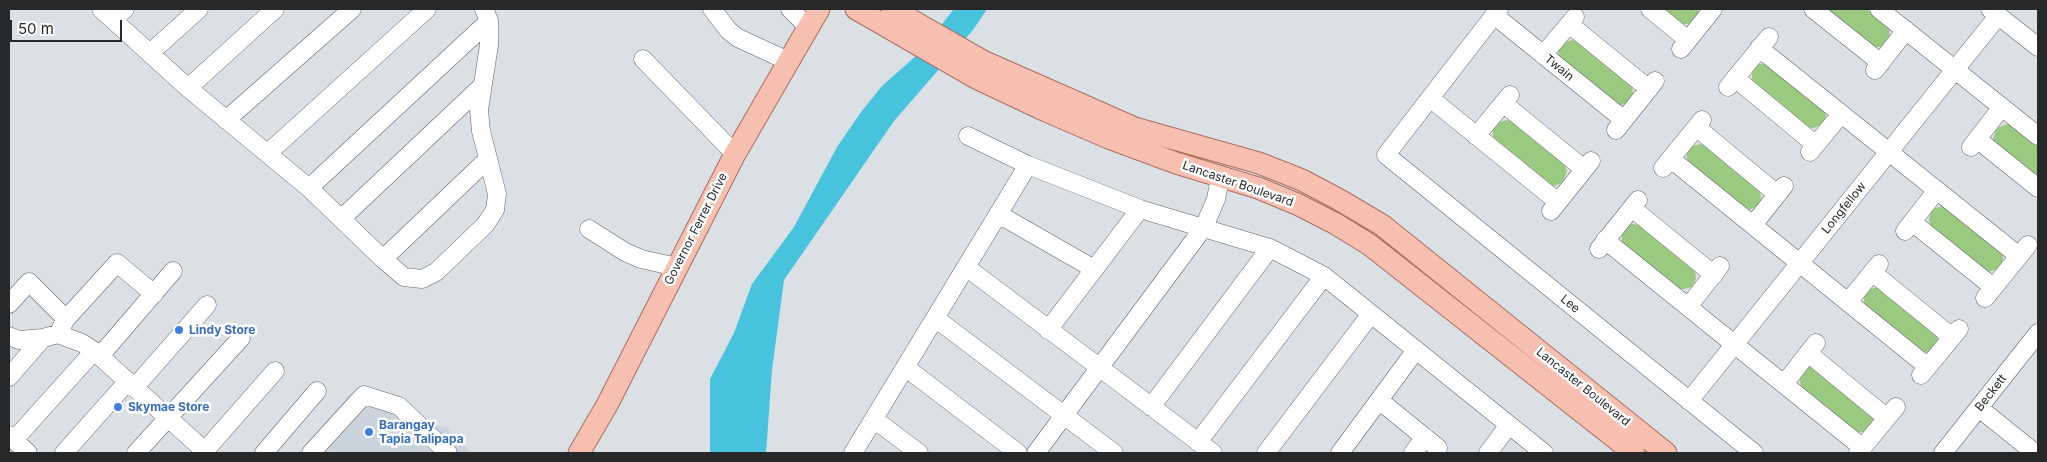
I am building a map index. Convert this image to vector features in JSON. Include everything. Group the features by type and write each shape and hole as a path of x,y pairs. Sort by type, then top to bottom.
{"main road":[{"name":"Governor Ferrer Drive","path":"579,453 607,405 735,154 819,9"},
{"name":"Lancaster Boulevard","path":"856,9 976,78 1071,112 1260,163 1302,180 1338,199 1382,225 1666,453"},
{"name":"Lancaster Boulevard","path":"892,9 1071,112 1111,139 1220,178 1258,188 1297,204 1336,224 1370,245 1634,453"}],"street":[{"path":"150,53 199,9"},
{"path":"188,88 275,9"},
{"path":"226,120 352,9"},
{"path":"268,153 427,9"},
{"path":"712,9 729,31 738,38 788,61"},
{"path":"790,9 808,27"},
{"path":"1650,9 1684,44 1712,9"},
{"path":"1813,9 1878,66 1906,30"},
{"path":"1880,9 2038,136"},
{"path":"113,12 150,53 188,88 309,188 383,259 404,277 422,279 436,272 485,225 495,210 497,194 481,131 480,117 482,86 489,44 486,15"},
{"path":"1476,136 1507,99 1588,165 1555,206 1430,98 1497,12"},
{"name":"Twain","path":"1497,12 1543,55 1620,125 1652,85 1572,20 1543,55"},
{"path":"1994,12 2038,47"},
{"name":"Longfellow","path":"1689,400 1955,69 1994,12"},
{"path":"309,188 486,15"},
{"path":"1841,114 1813,149 1731,83 1764,42 1841,114 1937,190 2023,250 1989,292 1908,227 1937,190"},
{"path":"643,59 735,154"},
{"path":"341,219 482,86"},
{"name":"Lee","path":"1430,98 1386,155 1754,453"},
{"path":"2002,107 1974,143 2038,188"},
{"path":"1753,225 1780,190 1699,123 1667,163 1753,225 1848,302 1925,371 1956,333 1876,268 1848,302"},
{"path":"968,136 1028,165 1140,209 1270,248 1324,276 1544,453"},
{"path":"383,259 488,159"},
{"path":"853,453 1028,165"},
{"path":"1036,453 1204,228 1216,199 1220,178"},
{"path":"1688,307 1717,270 1635,203 1602,244 1688,307 1784,384 1860,451 1891,412 1812,348 1784,384"},
{"path":"1048,330 1140,209"},
{"path":"998,214 1094,270"},
{"path":"589,229 625,252 641,259 676,267"},
{"path":"1151,407 1270,248"},
{"path":"9,377 56,330 117,263 154,294"},
{"path":"966,267 1213,453"},
{"path":"28,453 11,438 97,354 154,294 173,271"},
{"path":"1198,442 1324,276"},
{"path":"9,304 28,282 56,330 82,343 97,354 205,453 275,371"},
{"path":"64,453 207,305"},
{"path":"1266,453 1371,314"},
{"path":"935,318 1114,453"},
{"path":"9,336 19,340 56,330"},
{"path":"136,453 240,338"},
{"name":"Beckett","path":"1943,453 2036,342"},
{"path":"1340,453 1416,350"},
{"path":"905,368 1018,453"},
{"path":"264,453 317,391"},
{"path":"311,453 364,395 399,406 448,453"},
{"path":"1380,401 1432,443 1413,453"},
{"path":"1979,408 2035,453"},
{"path":"874,419 919,453"},
{"path":"1488,453 1509,425"}],"shaded area":[{"path":"351,393 423,423 447,427 472,453 298,453"}],"green space":[{"path":"1660,9 1698,9 1698,14 1690,24 1681,24"},
{"path":"1824,9 1867,9 1887,24 1890,37 1882,47 1874,47"},
{"path":"1578,41 1632,86 1633,95 1628,102 1620,106 1616,105 1559,58 1558,49 1564,42"},
{"path":"1766,63 1825,109 1826,117 1821,125 1809,128 1752,81 1754,68 1757,65"},
{"path":"1507,120 1512,121 1564,163 1567,171 1563,182 1550,186 1493,139 1495,125"},
{"path":"2008,124 2038,146 2038,181 1994,145 1993,139 1996,130"},
{"path":"1706,145 1760,190 1761,199 1757,206 1749,210 1744,209 1687,162 1689,149 1692,146"},
{"path":"1944,206 2003,253 2003,261 1999,269 1987,272 1932,229 1929,220 1931,212 1935,208"},
{"path":"1632,224 1641,225 1695,270 1696,279 1692,287 1679,290 1622,243 1622,234"},
{"path":"1878,287 1937,334 1938,342 1930,352 1921,353 1864,306 1866,293 1870,289"},
{"path":"1809,367 1814,367 1874,418 1874,422 1866,432 1857,432 1802,390 1799,377"}],"water":[{"path":"954,9 987,9 973,30 894,121 784,280 772,370 766,453 710,453 710,379 734,333 752,284 794,227 837,147 861,112 882,86 918,54"}],"place":[{"name":"Lindy Store","path":"179,330"},
{"name":"Skymae Store","path":"118,407"},
{"name":"Barangay Tapia Talipapa","path":"369,432"}]}
